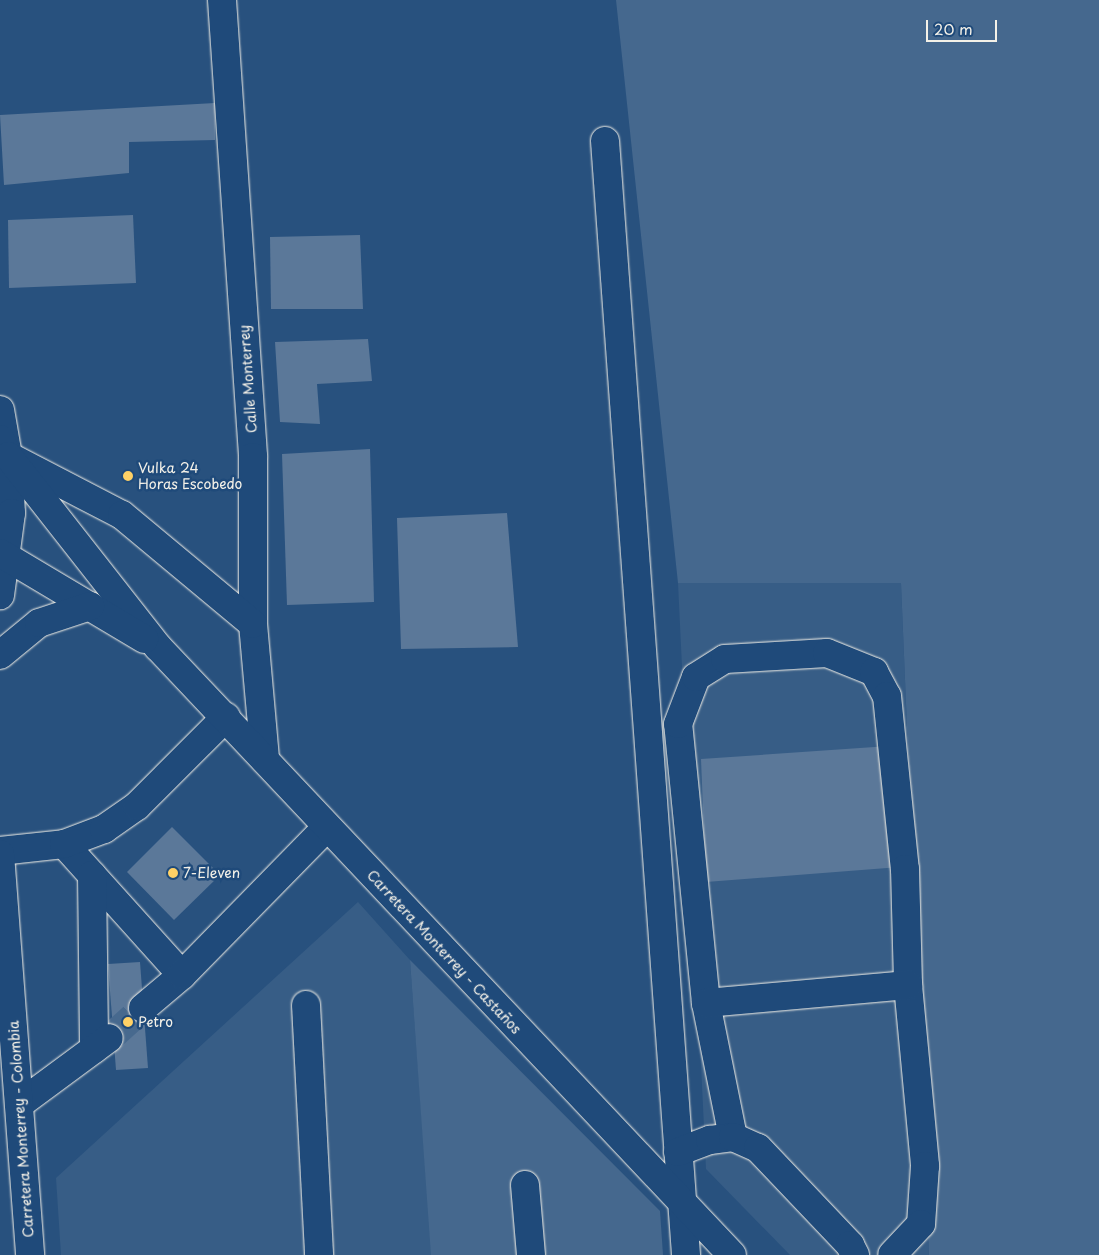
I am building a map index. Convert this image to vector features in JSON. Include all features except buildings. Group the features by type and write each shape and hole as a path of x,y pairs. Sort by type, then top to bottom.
{"main road":[{"name":"Calle Monterrey","path":"222,0 253,457 252,624 265,759"},
{"path":"605,141 686,1255"},
{"path":"0,410 4,448 4,554 0,595"},
{"path":"4,448 122,515 252,624"},
{"name":"Carretera Monterrey - Castaños","path":"4,448 158,647 732,1255"},
{"name":"Carretera Monterrey - Castaños","path":"4,554 158,647"},
{"path":"0,655 39,623 90,606"},
{"path":"733,1137 706,1003 678,724 696,677 725,659 827,653 874,672 887,696 905,869 908,985 926,1166 921,1224 892,1255"},
{"path":"0,853 64,844 104,828 136,806 226,717"},
{"path":"143,1008 182,975 327,827"},
{"path":"64,844 182,975"},
{"name":"Carretera Monterrey - Colombia","path":"0,853 21,1103 30,1255"},
{"path":"21,1103 103,1042 92,875"},
{"path":"706,1003 908,985"},
{"path":"306,1005 319,1255"},
{"path":"678,1152 710,1140 733,1137 758,1148 850,1245 854,1255"},
{"path":"525,1185 531,1255"}],"shaded area":[{"path":"616,0 1099,0 1099,1255 929,1255 901,583 678,583"},
{"path":"678,583 901,583 929,1255 790,1255 706,1169"},
{"path":"358,902 410,960 432,1255 61,1255 56,1178"},
{"path":"410,960 660,1211 663,1255 431,1255"}],"tunnel":[{"path":"112,1036 143,1008"}],"place":[{"name":"Vulka 24 Horas Escobedo","path":"128,476"},
{"name":"7-Eleven","path":"173,873"},
{"name":"Petro","path":"128,1022"}]}
